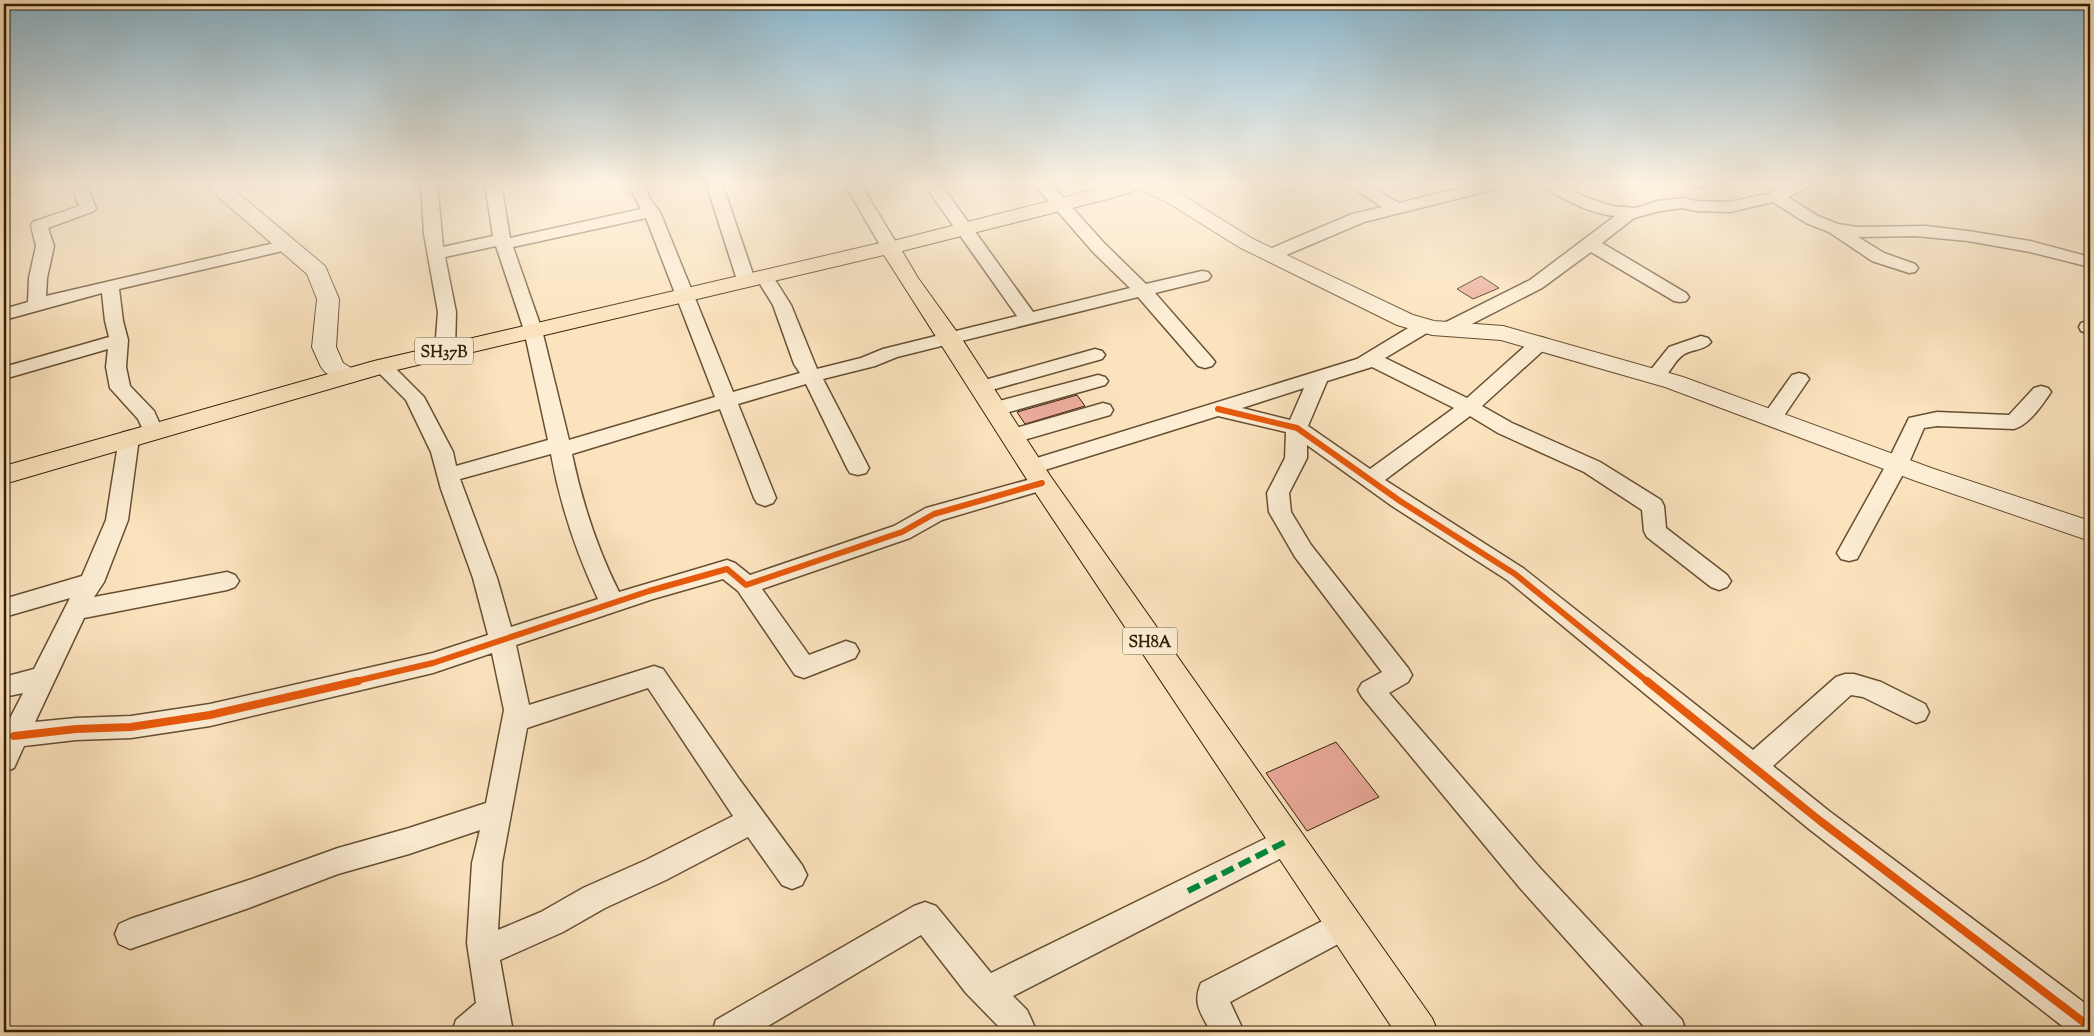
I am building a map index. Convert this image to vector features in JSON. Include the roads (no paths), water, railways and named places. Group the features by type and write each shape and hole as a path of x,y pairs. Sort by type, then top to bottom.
{"main road":[{"path":"889,246 959,231"},
{"name":"SH37B","path":"4,475 382,366 889,246"},
{"name":"SH8A","path":"889,246 908,279 950,339 1037,475 1418,1032"}],"street":[{"path":"37,306 38,278 45,246 41,231"},
{"path":"270,231 317,271 328,299 324,347 333,368 347,376"},
{"path":"432,231 447,312 445,350"},
{"path":"501,231 503,242 533,330 561,447 570,496 596,570 612,603"},
{"path":"436,254 556,231"},
{"path":"659,231 765,498"},
{"path":"735,231 755,278 782,305 804,364 813,377 858,468"},
{"path":"880,231 889,246"},
{"path":"966,231 1004,288 1030,320"},
{"path":"1083,231 1142,290 1205,362"},
{"path":"1227,231 1246,243 1404,320 1436,327 1503,333 1655,377 1897,465 2090,531"},
{"path":"1270,255 1326,231"},
{"path":"746,584 902,532 934,514 1218,409 1364,363 1436,327 1536,284 1607,231"},
{"path":"1839,231 1878,257 1909,268"},
{"path":"1917,231 1954,234 2034,247 2090,262"},
{"path":"1591,244 1680,297"},
{"path":"4,315 72,294 287,245"},
{"path":"460,472 561,447 868,362 890,353 1030,320 1202,276"},
{"path":"110,286 114,322 119,340 116,367 120,388 147,416 153,431"},
{"path":"4,373 119,340"},
{"path":"1655,377 1676,352 1700,342"},
{"path":"1370,480 1470,407 1540,343"},
{"path":"988,398 1095,356"},
{"path":"1371,359 1470,407 1505,428 1592,467 1643,498 1653,506 1655,531 1719,581"},
{"path":"382,366 414,397 442,452 452,489 485,578 517,710 487,863 482,943 496,1021 468,1032"},
{"path":"1319,378 1297,428 1296,458 1278,493 1280,512 1302,551 1399,675 1371,690 1530,878 1670,1032"},
{"path":"1772,418 1799,379"},
{"path":"988,398 1098,381"},
{"path":"1850,553 1897,465 1916,423 1937,419 2014,422 2024,413 2040,392"},
{"path":"1218,409 1297,428 1370,480 1515,574 1819,820 2090,1026"},
{"path":"1013,436 1103,410"},
{"path":"4,760 74,610 92,582 117,520 129,438"},
{"path":"14,736 76,729 131,727 210,714 433,663 649,591 727,569 746,584 804,668 846,651"},
{"path":"74,610 227,581"},
{"path":"4,608 92,582"},
{"path":"515,721 654,676 752,820 792,875"},
{"path":"4,687 42,678"},
{"path":"1753,767 1845,684 1855,683 1866,687 1916,712"},
{"path":"130,934 249,894 338,861 409,841 497,812"},
{"path":"483,952 552,922 594,898 656,870 752,820"},
{"path":"987,992 1287,841"},
{"path":"728,1032 925,916 987,992 1016,1021 1021,1032"},
{"path":"1228,1032 1212,1001 1212,994 1344,925"}]}
